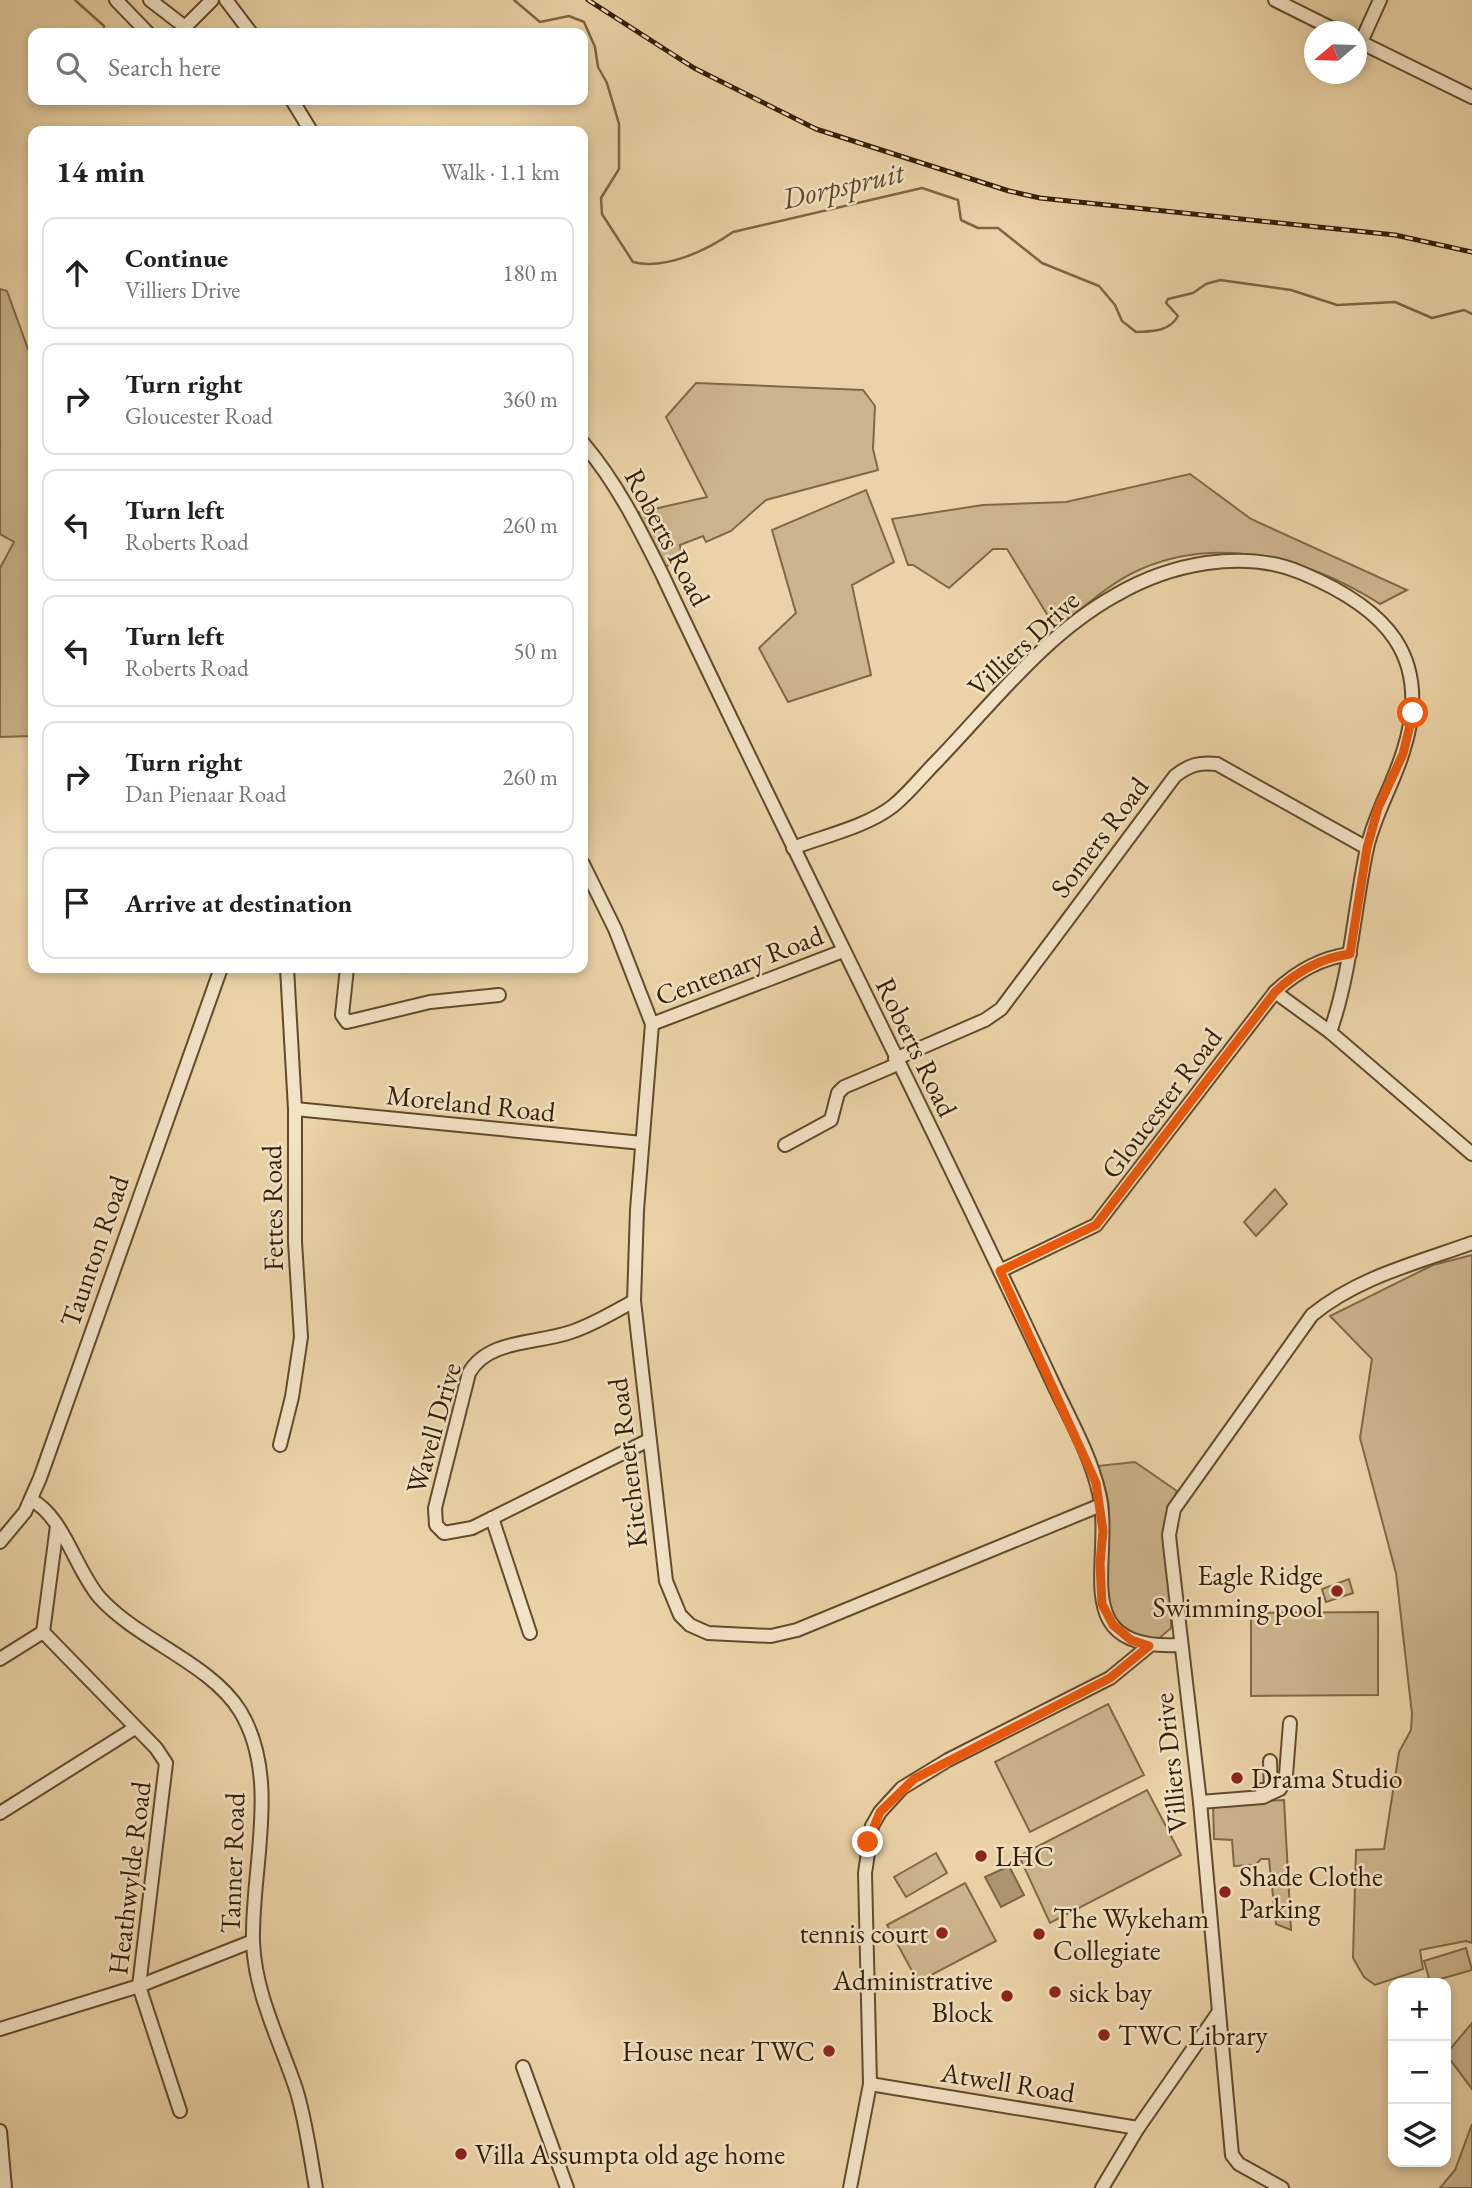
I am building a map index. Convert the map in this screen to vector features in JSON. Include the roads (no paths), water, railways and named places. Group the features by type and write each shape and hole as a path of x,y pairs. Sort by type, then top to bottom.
{"street":[{"path":"116,0 144,28"},
{"path":"150,0 181,28"},
{"path":"185,28 212,0"},
{"path":"226,0 247,28"},
{"path":"1275,0 1317,21"},
{"path":"1367,25 1380,0"},
{"path":"1367,45 1472,97"},
{"path":"295,105 308,126"},
{"name":"Roberts Road","path":"588,449 628,506 1000,1271 1087,1458 1101,1505 1102,1604 1113,1625 1131,1640 1149,1646 1181,1645"},
{"name":"Villiers Drive","path":"793,848 892,806 1040,654 1076,621 1116,594 1155,576 1200,564 1247,561 1295,570 1331,585 1382,619 1409,672 1413,713 1403,754 1378,808 1367,848 1350,954 1340,1003 1330,1032"},
{"name":"Somers Road","path":"785,1145 831,1120 838,1093 844,1087 985,1020 1001,1009 1175,776 1188,766 1203,762 1217,764 1367,848"},
{"name":"Kitchener Road","path":"588,874 615,929 652,1024 642,1143 634,1301 666,1581 680,1615 690,1625 708,1633 771,1636 797,1630 1101,1505"},
{"name":"Centenary Road","path":"652,1024 843,951"},
{"name":"Gloucester Road","path":"1000,1271 1096,1225 1275,992 1305,968 1336,956 1350,954"},
{"name":"Taunton Road","path":"0,1542 31,1500 40,1478 219,973"},
{"name":"Fettes Road","path":"280,1445 292,1397 301,1337 295,1242 295,1109 286,973"},
{"path":"349,973 342,1015 347,1022 430,1002 499,995"},
{"path":"1275,992 1330,1032 1472,1154"},
{"name":"Moreland Road","path":"295,1109 642,1143"},
{"name":"Villiers Drive","path":"1282,2188 1239,2164 1232,2155 1199,1798 1170,1535 1174,1509 1304,1324 1340,1294 1430,1255 1472,1243"},
{"name":"Wavell Drive","path":"634,1301 573,1332 491,1351 476,1360 469,1373 433,1517 439,1529 450,1533 492,1518 649,1440"},
{"path":"40,1478 50,1514"},
{"name":"Tanner Road","path":"31,1500 50,1514 83,1575 108,1607 220,1687 241,1713 257,1762 262,1806 253,1941 263,1997 300,2104 314,2187"},
{"path":"492,1518 530,1633"},
{"path":"0,1659 43,1632 57,1526"},
{"name":"Heathwylde Road","path":"43,1632 156,1748 166,1768 139,1986 180,2111"},
{"path":"850,2188 870,2084 865,1873 868,1842 880,1812 914,1779 1110,1678 1149,1646"},
{"path":"1199,1798 1263,1797 1280,1789 1286,1774 1290,1723"},
{"path":"0,1813 135,1728"},
{"path":"1199,1798 1271,1790 1270,1761"},
{"path":"0,2029 139,1986 253,1941"},
{"path":"1102,2188 1138,2129 1218,2013"},
{"path":"523,2067 567,2188"},
{"name":"Atwell Road","path":"870,2084 1138,2129"},
{"path":"0,2131 5,2188"}],"waterway":[{"path":"75,0 104,28"},
{"name":"Dorpspruit","path":"514,0 540,22 569,16 584,22 587,28"},
{"name":"Dorpspruit","path":"588,31 619,124 619,169 601,198 602,214 633,262 645,264 672,261 698,252 733,232 922,188 958,200 961,220 978,228 998,228 1042,263 1099,286 1115,305 1122,321 1136,332 1160,330 1170,325 1178,316 1166,303 1168,299 1193,293 1206,284 1220,280 1291,290 1337,305 1395,302 1432,318 1464,310 1472,314"}],"railway":[{"path":"588,0 694,68 816,129 1009,191 1040,198 1395,235 1472,252"}],"place":[{"name":"Eagle Ridge Swimming pool","path":"1337,1591"},
{"name":"Drama Studio","path":"1237,1778"},
{"name":"LHC","path":"981,1856"},
{"name":"Shade Clothe Parking","path":"1225,1892"},
{"name":"tennis court","path":"942,1933"},
{"name":"The Wykeham Collegiate","path":"1039,1934"},
{"name":"sick bay","path":"1055,1992"},
{"name":"Administrative Block","path":"1007,1996"},
{"name":"TWC Library","path":"1104,2035"},
{"name":"House near TWC","path":"829,2051"},
{"name":"Villa Assumpta old age home","path":"461,2154"}]}
